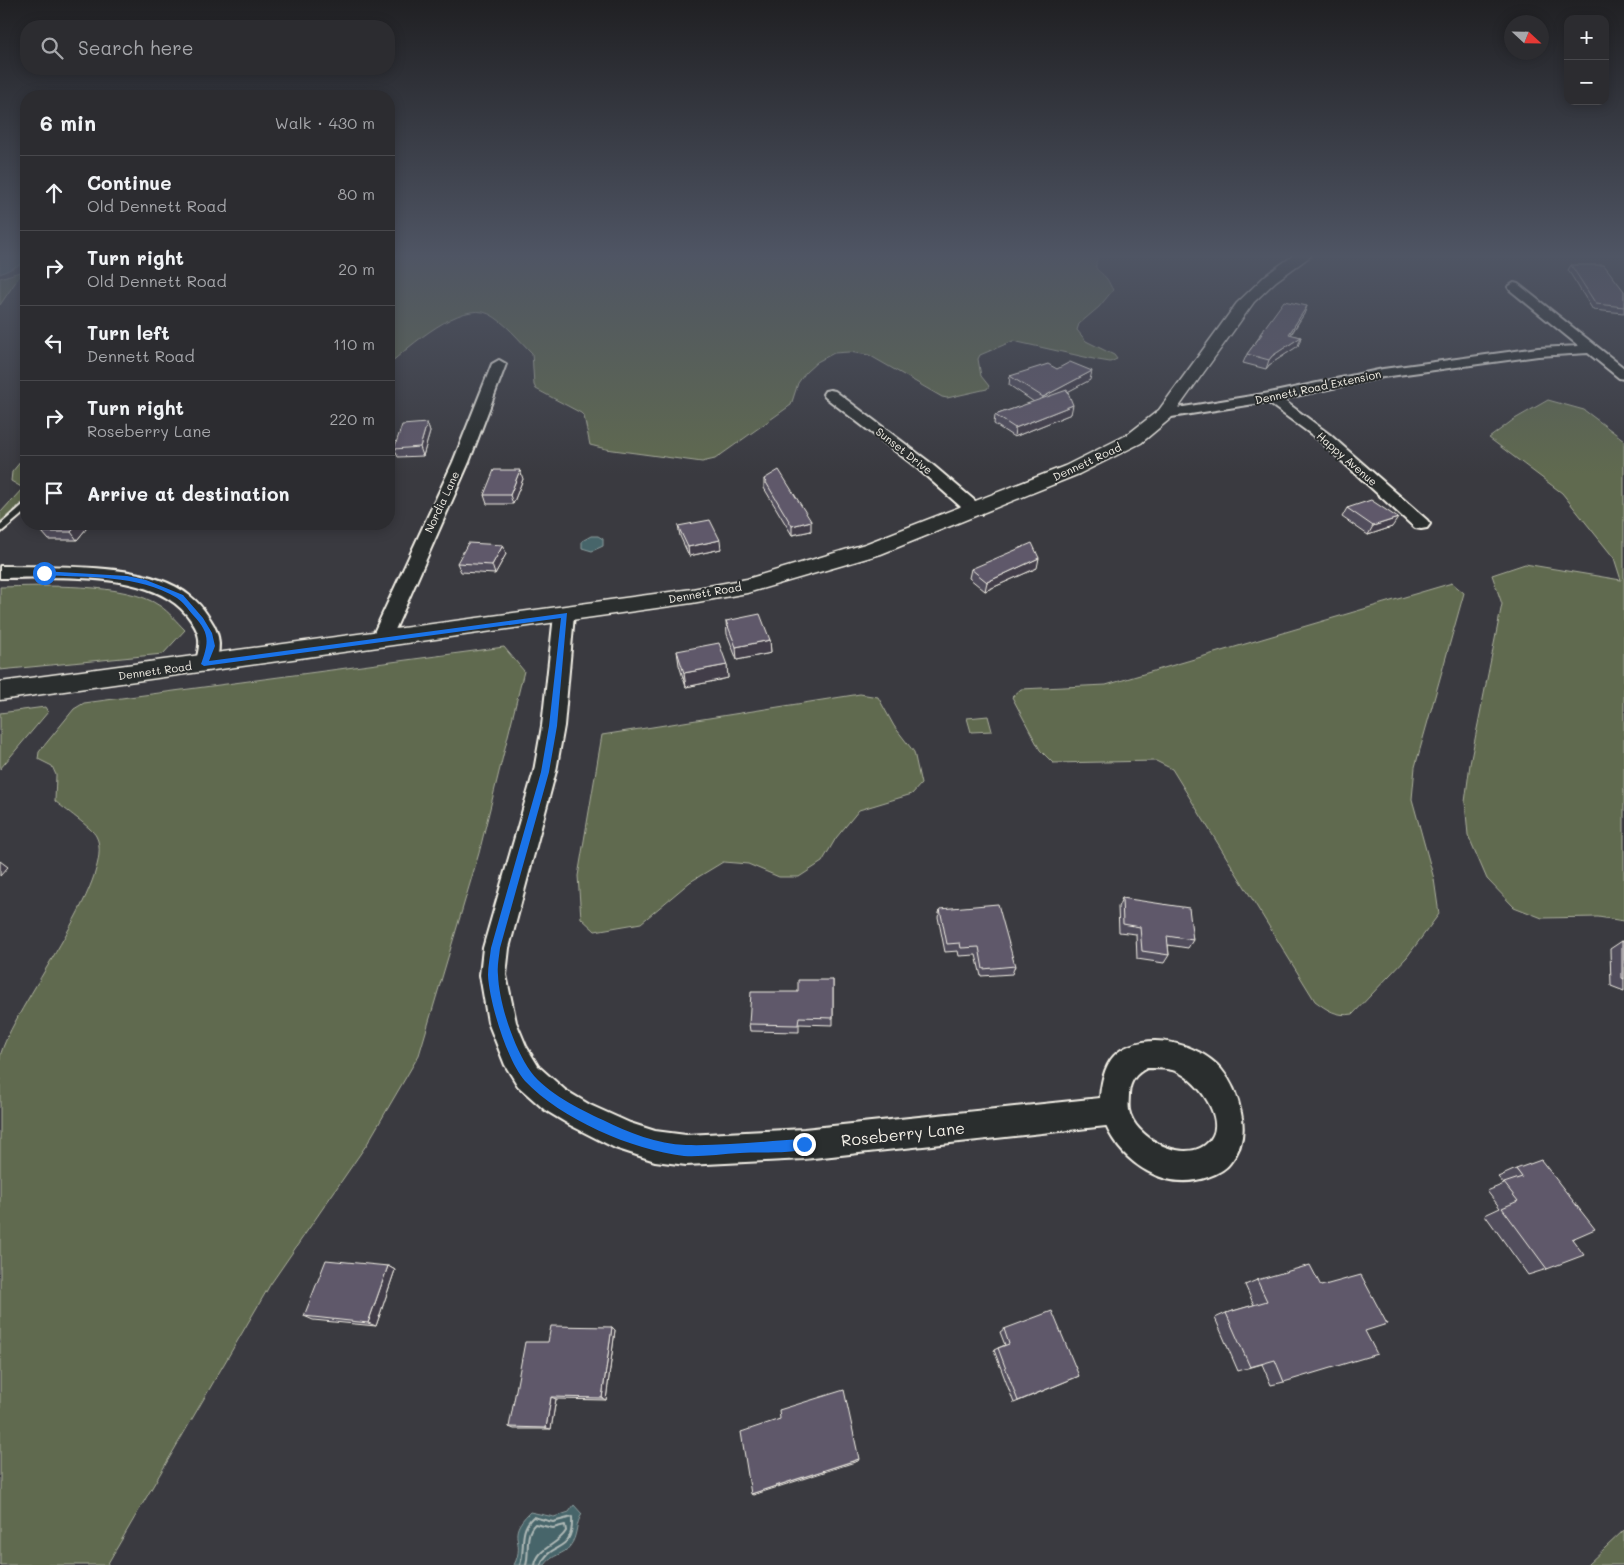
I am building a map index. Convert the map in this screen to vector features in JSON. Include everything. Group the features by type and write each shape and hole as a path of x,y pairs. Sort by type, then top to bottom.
{"street":[{"name":"Dennett Road","path":"0,691 564,615 746,586 836,562 975,510 1097,458 1134,439 1166,414 1226,328"},
{"path":"1564,328 1624,375"},
{"name":"Dennett Road Extension","path":"1166,414 1270,397 1383,373 1538,352 1589,349"},
{"name":"Nordia Lane","path":"381,639 461,462 499,364"},
{"name":"Sunset Drive","path":"830,394 922,464 975,510"},
{"name":"Happy Avenue","path":"1270,397 1324,437 1421,524"},
{"path":"0,572 118,577 143,581 167,590 188,604 201,619 209,633 211,646 204,664"},
{"name":"Roseberry Lane","path":"564,615 553,726 545,772 496,948 493,975 502,1022 515,1055 528,1076 554,1100 626,1137 655,1146 686,1150 804,1144 1114,1111"},
{"path":"1160,1052 1173,1055 1200,1068 1220,1091 1226,1105 1229,1134 1220,1152 1203,1164 1189,1167 1174,1166 1157,1161 1142,1152 1130,1140 1114,1111 1112,1098 1114,1085 1118,1073 1125,1064 1135,1057 1147,1053 1160,1052"}],"lane":[{"path":"0,530 20,512"}],"green space":[{"path":"395,328 435,328 422,337 395,359"},
{"path":"508,328 1078,328 1077,330 1086,341 1114,355 1117,359 1110,362 1098,360 1013,341 980,355 978,359 981,376 989,386 987,389 947,398 942,397 869,355 849,352 834,353 817,362 806,372 798,383 791,405 715,459 702,462 606,449 590,445 584,416 536,389 534,385 532,353"},
{"path":"1548,400 1584,410 1624,440 1624,921 1598,917 1542,918 1514,907 1487,879 1468,835 1465,802 1470,764 1502,604 1492,575 1525,564 1621,580 1614,558 1562,493 1489,438 1513,420"},
{"path":"20,462 20,486 11,481 12,472"},
{"path":"20,491 20,504 0,522 0,513"},
{"path":"1452,583 1464,593 1415,767 1412,799 1434,879 1439,914 1407,957 1353,1014 1337,1014 1315,1001 1172,769 1156,761 1053,763 1040,750 1012,697 1021,689 1106,685"},
{"path":"0,587 83,587 126,593 145,598 160,606 185,630 163,654 0,670"},
{"path":"504,647 524,671 479,853 419,1055 367,1144 270,1285 107,1565 0,1565 0,1057 22,1009 78,911 92,881 99,855 96,836 93,832 55,801 56,775 52,766 38,759 39,752 74,709 84,703"},
{"path":"860,694 878,697 894,726 914,752 921,784 912,794 859,810 836,838 822,862 799,877 779,877 748,864 723,862 690,882 641,923 595,931 581,918 578,876 602,735"},
{"path":"45,707 48,712 0,769 0,713"},
{"path":"988,716 992,731 971,732 967,718"},
{"path":"1624,1530 1624,1565 1587,1565"}],"water":[{"path":"591,536 598,536 603,539 603,546 592,551 582,548 582,541"},
{"path":"574,1505 582,1514 573,1542 565,1551 548,1561 545,1565 514,1565 518,1549 518,1527 530,1512 554,1517 569,1512"}],"building":[{"path":"1264,328 1293,328 1289,334 1301,337 1269,360 1247,354 1262,334 1260,334"},
{"path":"1070,362 1092,371 1043,397 1010,376 1048,364 1057,369"},
{"path":"1067,390 1073,405 1015,428 995,415"},
{"path":"427,423 420,447 395,449 402,425"},
{"path":"494,470 520,470 510,495 484,495"},
{"path":"779,470 811,521 792,526 764,479"},
{"path":"1371,500 1398,518 1373,526 1347,508"},
{"path":"710,520 720,540 688,547 678,526"},
{"path":"44,530 73,530 71,532 42,532"},
{"path":"468,543 503,545 492,565 457,563"},
{"path":"1032,543 1039,558 987,582 971,569"},
{"path":"760,614 770,640 736,647 726,621"},
{"path":"719,643 727,665 684,673 677,651"},
{"path":"1122,898 1189,908 1193,940 1167,936 1169,955 1142,951 1140,927 1123,924"},
{"path":"998,904 1015,966 983,969 979,947 961,948 960,943 947,944 940,909"},
{"path":"1622,941 1624,942 1624,979 1622,978"},
{"path":"798,980 833,980 833,1018 799,1017 798,1025 749,1024 751,992 798,992"},
{"path":"1541,1160 1595,1229 1572,1239 1584,1255 1547,1269 1502,1208 1518,1201 1504,1183 1522,1177 1516,1169"},
{"path":"326,1260 388,1266 368,1323 304,1316"},
{"path":"1310,1265 1321,1286 1361,1275 1387,1324 1365,1331 1377,1354 1284,1382 1275,1360 1250,1367 1226,1313 1267,1301 1257,1280"},
{"path":"1052,1311 1079,1376 1018,1401 998,1348 1009,1344 1004,1329"},
{"path":"551,1326 612,1327 602,1398 551,1397 546,1428 509,1427 525,1342 548,1342"},
{"path":"844,1390 859,1459 751,1494 741,1432 780,1419 779,1410"}],"route":[{"path":"44,573 127,578 143,581 180,597 201,619 209,633 211,646 204,664 564,615 558,659 553,726 545,772 496,948 493,975 502,1022 515,1055 528,1076 554,1100 626,1137 655,1146 686,1150 804,1144"}]}
